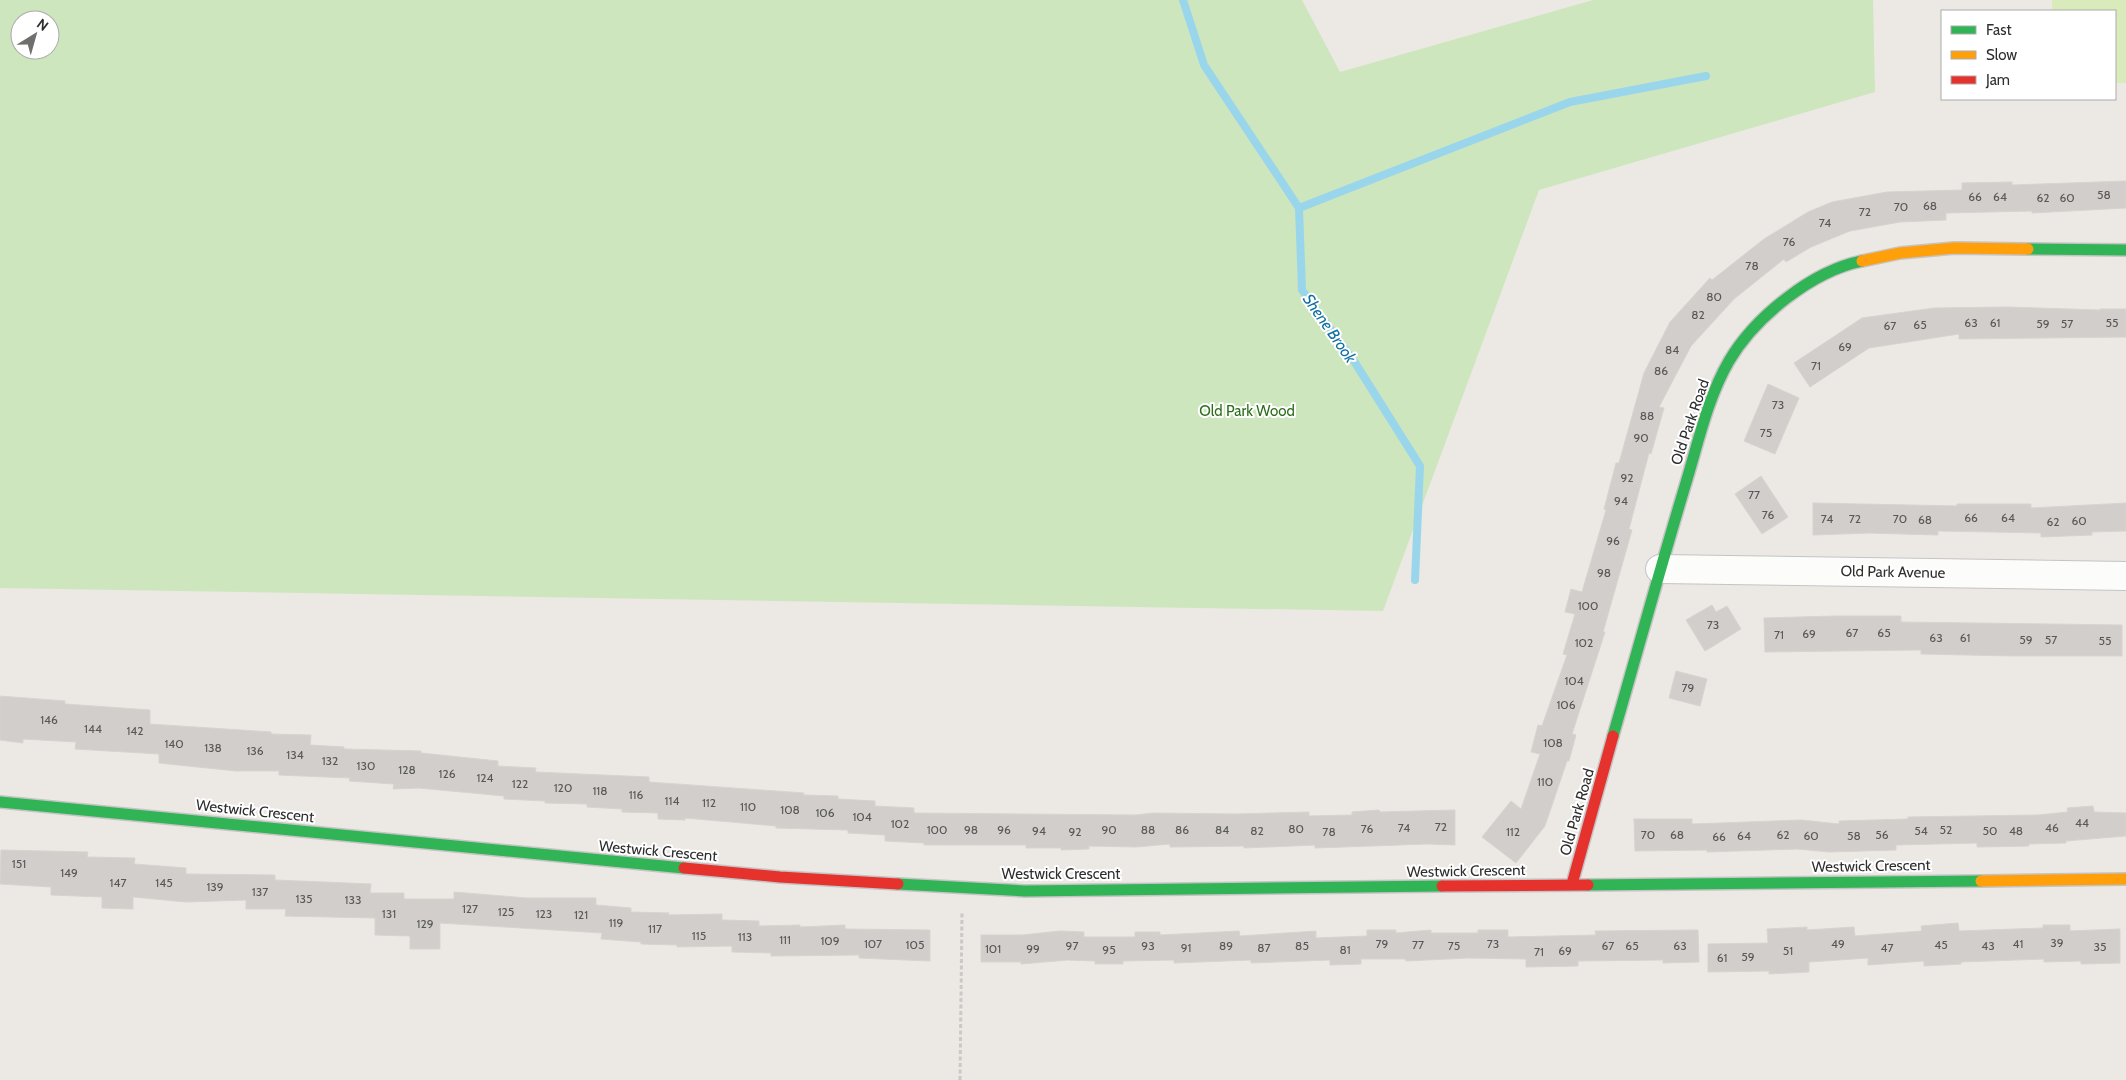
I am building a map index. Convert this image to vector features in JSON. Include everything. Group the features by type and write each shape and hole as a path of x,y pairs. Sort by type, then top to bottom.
{"street":[{"name":"Old Park Road","path":"1572,884 1660,569 1711,400 1729,362 1749,333 1778,304 1815,280 1852,263 1900,253 1954,248 2126,250"},
{"name":"Old Park Avenue","path":"1660,569 2126,576"},
{"name":"Westwick Crescent","path":"0,802 780,877 1025,891 2126,879"}],"path":[{"path":"960,1080 962,888"}],"green space":[{"name":"Old Park Wood","path":"0,0 1302,0 1340,72 1593,0 1873,0 1875,92 1539,190 1383,611 0,588"},
{"path":"2052,0 2126,0 2126,83 2116,83 2116,10 2052,10"}],"building":[{"path":"2126,181 2126,208 2032,213 2032,211 1946,213 1946,220 1900,222 1850,231 1811,247 1786,262 1784,259 1734,299 1691,346 1659,407 1664,408 1651,454 1649,453 1629,529 1632,530 1603,632 1605,632 1572,734 1576,735 1569,761 1567,761 1545,826 1516,863 1482,837 1511,801 1521,809 1540,754 1531,752 1538,725 1542,726 1567,655 1563,654 1575,614 1565,612 1571,589 1582,592 1606,510 1604,509 1616,463 1619,463 1644,373 1670,322 1710,278 1712,280 1764,239 1808,212 1832,202 1887,192 1962,190 1962,183 2012,182 2012,185"},
{"path":"1934,308 2126,309 2126,337 1959,339 1959,334 1869,348 1810,387 1794,363 1862,318"},
{"path":"1768,384 1799,398 1775,454 1744,441"},
{"path":"1761,476 1788,517 1762,534 1735,494"},
{"path":"1813,503 1957,506 1957,504 2031,504 2031,508 2126,503 2126,531 2092,532 2092,535 2041,537 2041,533 1938,531 1938,535 1869,533 1813,535"},
{"path":"1712,605 1716,612 1727,606 1741,629 1705,651 1686,620"},
{"path":"1901,616 1901,622 2122,625 2122,656 1921,654 1921,650 1765,652 1764,618"},
{"path":"1676,671 1707,679 1700,706 1669,698"},
{"path":"0,696 65,701 65,704 150,710 150,724 271,732 271,734 311,735 310,745 344,747 344,749 421,751 421,753 498,761 498,766 536,768 535,772 649,777 649,782 804,793 803,795 838,796 838,799 875,801 875,806 914,808 914,813 1136,815 1153,813 1235,814 1309,812 1309,816 1352,815 1352,812 1379,810 1380,812 1455,810 1455,845 1427,844 1315,848 1315,845 1244,848 1244,846 1170,847 1170,844 1136,847 1089,846 1089,849 1061,850 1061,848 1026,848 1026,845 924,845 924,843 885,841 885,835 848,833 848,830 776,828 776,826 685,818 685,820 658,819 658,813 622,812 622,809 587,807 587,804 545,803 545,801 504,799 504,796 419,788 393,789 394,784 349,781 350,778 279,775 279,771 236,771 159,763 159,754 75,749 76,742 23,739 23,743 0,740"},
{"path":"2093,806 2094,812 2126,813 2126,836 2066,841 2066,843 2029,844 2029,846 1977,847 1977,843 1896,845 1896,850 1829,852 1798,849 1707,852 1707,850 1635,851 1634,819 1692,819 1692,824 1801,820 1839,824 1839,821 1908,819 1908,817 2038,815 2068,812 2067,808"},
{"path":"1,850 88,852 87,857 135,858 134,864 186,868 186,874 275,875 275,880 371,884 370,893 404,893 404,899 454,899 454,892 527,898 596,898 596,905 631,908 631,912 669,913 668,915 722,914 722,920 759,921 759,926 845,925 845,929 930,930 930,961 859,958 859,955 771,956 771,953 732,952 732,946 677,947 677,945 641,944 641,942 601,939 602,933 440,923 440,949 410,949 410,936 375,935 375,918 285,916 286,909 246,909 246,900 186,902 133,897 133,909 102,908 102,897 51,895 51,887 0,884"},
{"path":"1958,923 1959,931 2043,928 2043,925 2070,925 2070,931 2120,929 2120,963 2081,964 2081,961 2044,962 2044,959 1961,962 1961,964 1924,966 1924,961 1868,965 1868,958 1809,962 1809,972 1769,974 1769,971 1708,972 1708,944 1768,943 1767,929 1807,927 1807,930 1854,927 1855,936 1922,931 1921,926"},
{"path":"1367,930 1396,930 1396,933 1431,930 1431,933 1478,933 1478,930 1508,930 1508,937 1596,935 1595,931 1698,930 1699,962 1663,963 1663,960 1578,961 1578,966 1526,967 1526,959 1468,958 1406,961 1405,959 1361,959 1361,964 1330,965 1330,960 1251,963 1251,960 1174,963 1174,960 1123,961 1123,964 1095,964 1095,961 1068,960 1021,964 1021,962 981,962 981,935 1022,935 1060,931 1084,932 1084,937 1135,937 1135,932 1160,932 1160,935 1239,931 1240,936 1316,931 1316,938 1367,936"}],"waterway":[{"name":"Shene Brook","path":"1183,0 1204,65 1299,208 1302,290 1354,361 1420,466 1415,580"},
{"path":"1299,208 1570,102 1706,76"}],"traffic: fast":[{"path":"2028,249 2126,250"},
{"path":"1613,736 1704,422 1721,376 1740,344 1786,298 1824,275 1843,266 1862,261"},
{"path":"0,802 684,868"},
{"path":"1588,885 1981,881"},
{"path":"898,884 1025,891 1442,886"}],"traffic: slow":[{"path":"1862,261 1900,253 1954,248 2028,249"},
{"path":"1981,881 2126,879"}],"traffic: jam":[{"path":"1572,884 1613,736"},
{"path":"684,868 780,877 898,884"},
{"path":"1442,886 1588,885"}]}
